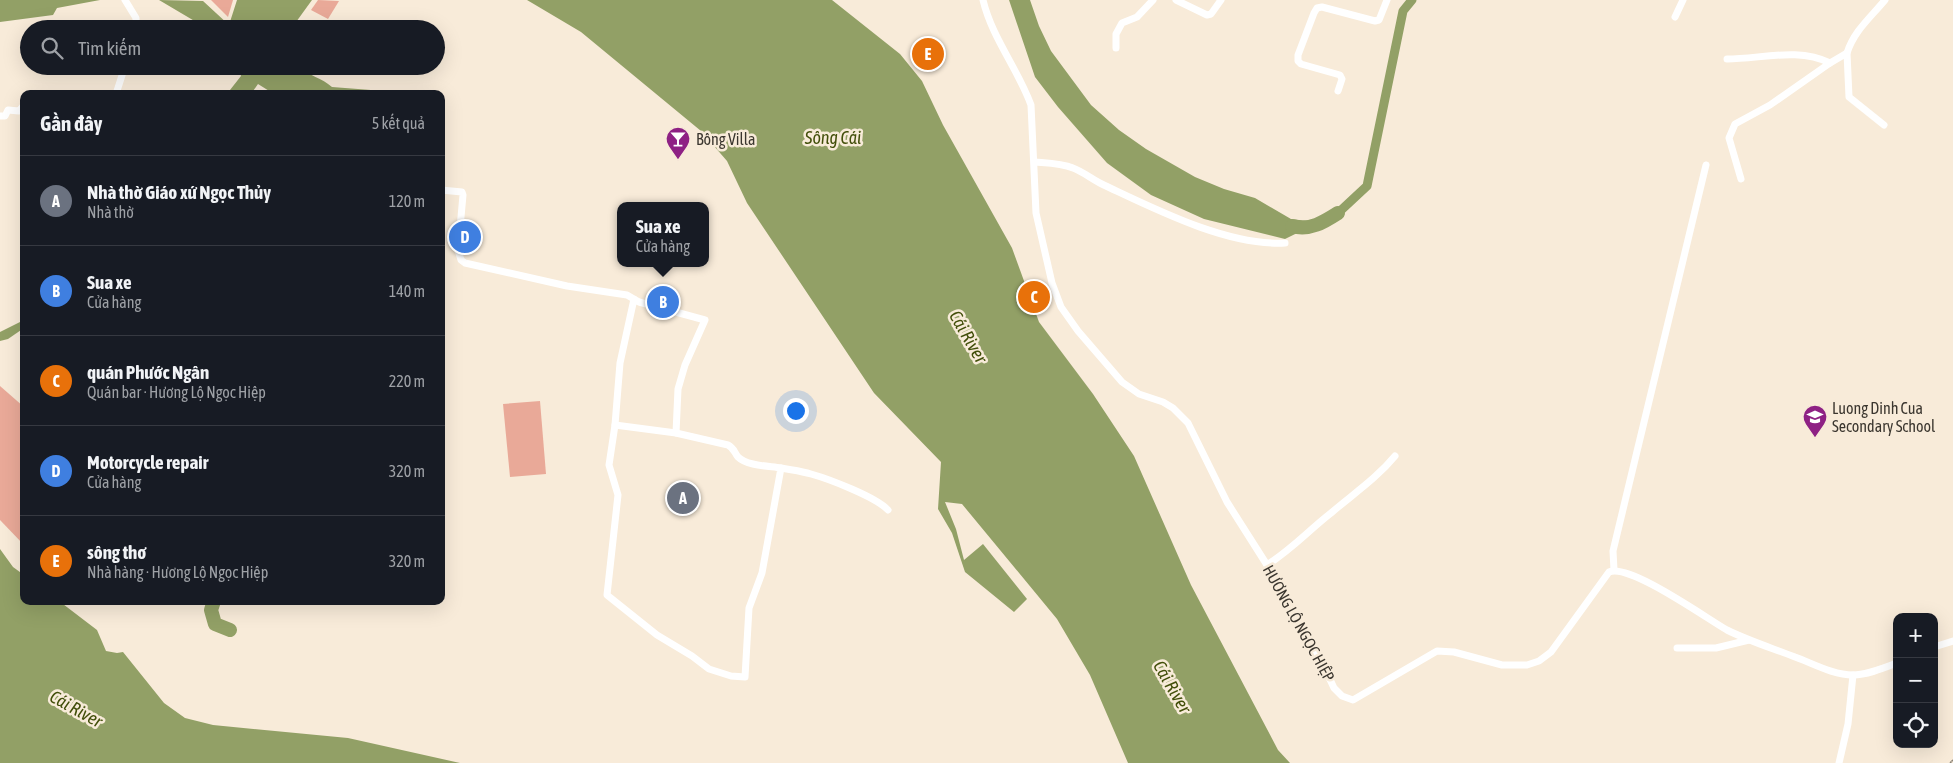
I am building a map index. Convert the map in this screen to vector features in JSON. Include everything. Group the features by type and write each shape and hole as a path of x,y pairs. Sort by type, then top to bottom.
{"street":[{"path":"125,0 136,20"},
{"name":"HƯƠNG LỘ NGỌC HIỆP","path":"983,0 990,21 1012,68 1026,91 1031,105 1038,228 1052,283 1061,307 1078,331 1122,382 1139,394 1163,402 1173,408 1188,423 1227,502 1268,565 1293,617 1326,671 1334,688 1342,696 1353,700 1437,651 1454,652 1502,665 1527,665 1539,661 1551,652 1590,596 1609,572 1614,570"},
{"path":"1116,48 1116,34 1122,23 1137,17 1153,0"},
{"path":"1176,0 1207,15 1211,14 1221,0"},
{"path":"1338,91 1342,79 1340,75 1301,64 1298,61 1298,55 1314,13 1318,8 1322,7 1363,20 1375,21 1379,20 1387,0"},
{"path":"1675,17 1683,0"},
{"path":"1884,0 1873,15 1859,28 1851,40 1847,54 1849,97 1884,125"},
{"path":"1727,59 1795,54 1814,57 1830,63"},
{"path":"1741,180 1729,138 1735,124 1770,105 1830,63 1847,54"},
{"path":"117,90 122,75"},
{"path":"0,116 5,116 8,110 20,110"},
{"path":"1035,162 1060,164 1073,168 1111,189 1222,234 1254,243 1285,243"},
{"path":"1706,165 1613,551 1614,570 1626,573 1652,585 1705,617 1749,640 1826,668 1853,675 1893,664"},
{"path":"445,190 462,192 464,195 458,250 461,260 567,286 628,295 634,299 704,320 685,365 678,389 676,434"},
{"path":"634,299 620,363 615,425 609,464 618,495 607,595 657,635 692,656 709,669 745,678 749,608 762,573 781,468"},
{"path":"615,425 676,434 728,445 734,448 738,456 746,462 810,473 858,492 882,504 888,510"},
{"path":"1268,565 1298,544 1330,514 1366,486 1395,456"},
{"path":"1677,648 1716,648 1749,640"},
{"path":"1938,646 1953,641"},
{"path":"1839,763 1848,724 1853,675"}],"shaded area":[{"path":"211,0 233,0 228,17"},
{"path":"318,0 339,1 328,19 311,10"},
{"path":"0,386 20,404 20,541 0,520"},
{"path":"540,401 546,474 510,477 503,404"}],"water":[{"path":"0,0 100,0 57,8 53,15 0,22"},
{"path":"159,0 203,1 224,20 193,20"},
{"path":"237,0 312,0 298,20 231,20"},
{"name":"Sông Cái","path":"527,0 832,0 900,54 922,81 943,125 1012,248 1039,322 1093,394 1134,456 1191,585 1278,750 1290,763 1128,763 1090,675 1057,619 962,504 945,502 956,529 964,560 983,544 1027,599 1014,612 965,572 952,533 938,509 941,462 874,393 747,203 727,161 701,131 581,32"},
{"path":"1009,0 1030,0 1039,26 1051,51 1091,105 1119,130 1146,149 1195,177 1224,189 1255,198 1291,219 1307,221 1338,213 1285,239 1204,219 1151,195 1107,163 1058,107 1035,77"},
{"path":"313,75 332,87 371,90 268,90 258,84 254,90 230,90 241,76"},
{"path":"20,322 20,331 8,339 0,341 0,332"},
{"name":"Cái River","path":"0,549 13,567 20,572 20,605 64,605 97,630 106,651 123,652 164,703 185,718 213,725 348,738 460,763 0,763"}],"waterway":[{"path":"1338,213 1367,186 1403,11 1412,0"},
{"path":"1292,226 1311,226 1338,213"},
{"path":"213,605 211,610 215,624 230,630"}],"place":[{"name":"sông thơ","path":"928,54"},
{"name":"Bông Villa","path":"678,160"},
{"name":"Motorcycle repair","path":"465,237"},
{"name":"quán Phước Ngân","path":"1034,297"},
{"name":"Sua xe","path":"663,302"},
{"name":"Luong Dinh Cua Secondary School","path":"1815,438"},
{"name":"Nhà thờ Giáo xứ Ngọc Thủy","path":"683,498"}]}
